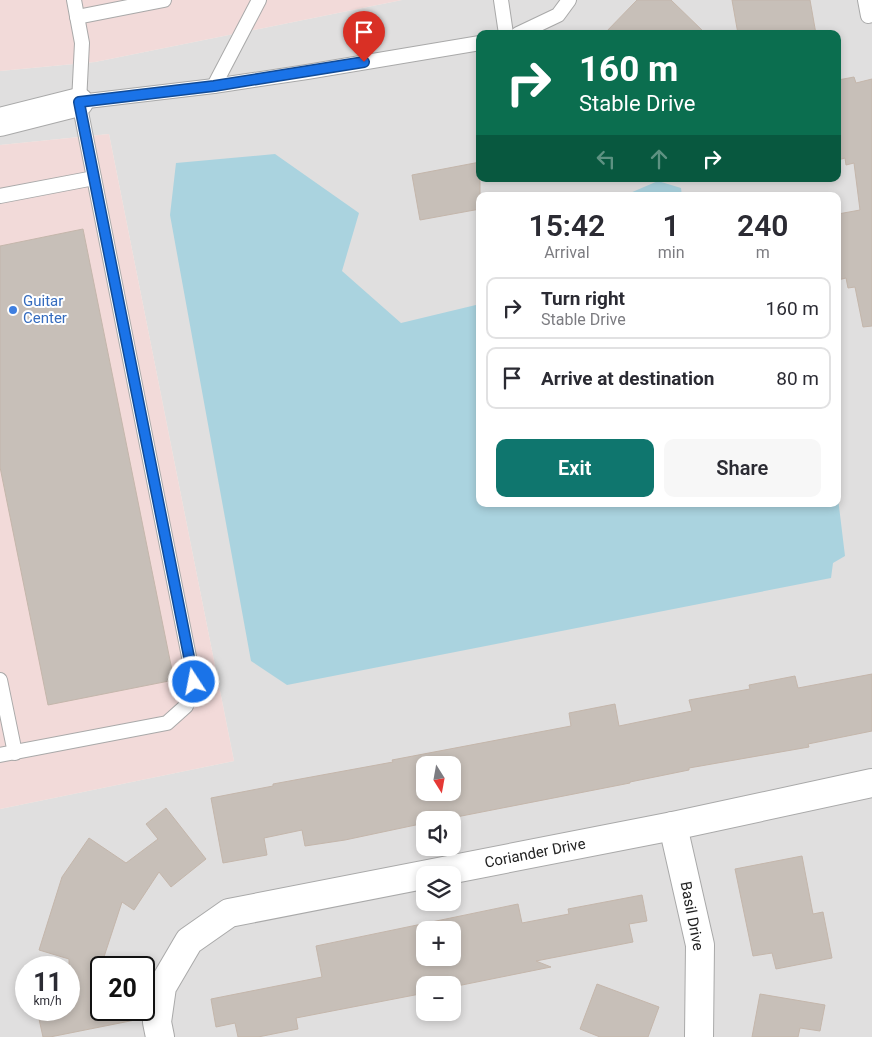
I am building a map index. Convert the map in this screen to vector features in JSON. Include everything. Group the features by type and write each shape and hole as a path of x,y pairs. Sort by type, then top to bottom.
{"street":[{"path":"0,102 79,102"},
{"path":"0,122 79,102"},
{"name":"Coriander Drive","path":"160,1037 157,1022 162,986 188,940 229,913 673,826 872,783"},
{"name":"Basil Drive","path":"673,826 700,944 699,1037"}],"lane":[{"path":"0,756 167,723 186,706 194,682 79,102 82,43 74,0"},
{"path":"77,17 164,0"},
{"path":"214,86 259,0"},
{"path":"501,0 505,30"},
{"path":"526,30 558,15 569,0"},
{"path":"865,0 868,16 872,15"},
{"path":"79,102 214,86 476,44"},
{"path":"0,196 94,178"},
{"path":"0,680 15,753"}],"shaded area":[{"path":"0,0 402,0 95,62 0,71"},
{"path":"402,0 872,0 872,1037 0,1037 0,809 234,761 109,134 0,145 0,71 95,62"},
{"path":"109,134 234,761 0,809 0,145"}],"water":[{"path":"275,154 359,213 342,271 401,323 476,305 476,507 839,507 845,556 833,563 831,578 287,685 251,661 170,215 176,163"},
{"path":"656,182 661,182 681,188 682,192 632,192"}],"building":[{"path":"637,0 671,0 702,30 608,30"},
{"path":"732,0 810,0 815,30 737,30"},
{"path":"854,77 856,83 872,79 872,326 863,327 855,287 848,288 846,278 841,279 841,213 860,210 854,163 846,165 845,158 841,159 841,79"},
{"path":"476,163 476,182 480,182 480,192 476,192 476,210 420,220 412,175"},
{"path":"83,229 174,680 48,705 0,467 0,246"},
{"path":"872,674 872,731 808,744 809,747 689,768 689,770 630,783 461,816 461,811 416,811 416,825 345,840 305,846 302,830 264,838 267,855 223,863 211,798 273,786 273,784 393,762 392,760 571,726 569,713 615,704 619,726 692,711 689,700 750,689 749,685 795,676 798,688"},
{"path":"166,808 206,859 171,887 159,872 134,910 122,902 104,956 90,956 90,1021 130,1021 43,1037 39,1021 80,1021 80,956 59,956 39,950 62,877 89,838 126,863 158,839 146,824"},
{"path":"802,856 813,914 823,912 832,958 776,969 772,953 753,956 735,869"},
{"path":"642,895 647,921 629,924 633,942 536,961 551,967 461,985 461,976 416,976 416,995 296,1018 298,1029 258,1037 238,1037 235,1023 216,1027 211,999 322,977 316,946 416,925 416,966 461,966 461,921 436,921 518,904 522,923 569,914 568,909"},
{"path":"597,984 659,1007 648,1037 600,1037 580,1029"},
{"path":"760,994 825,1005 820,1031 800,1028 798,1037 752,1037"}],"place":[{"name":"Guitar Center","path":"13,310"}],"route":[{"path":"194,682 79,102 214,86 364,62"}]}
